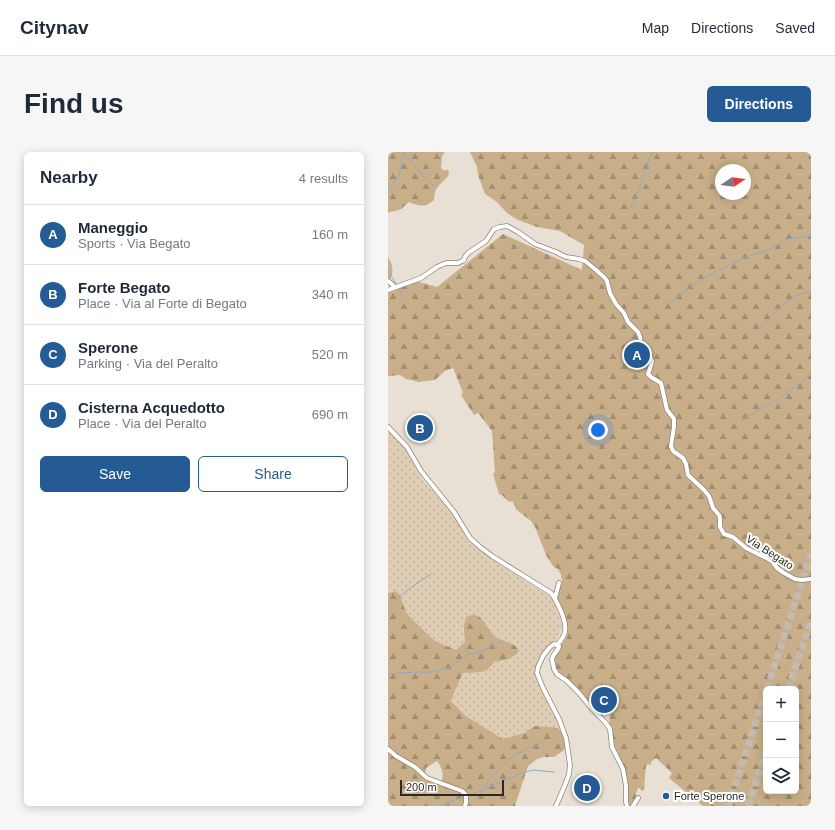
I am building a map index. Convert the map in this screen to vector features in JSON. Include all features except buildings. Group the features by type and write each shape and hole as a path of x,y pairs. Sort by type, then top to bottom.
{"street":[{"name":"Via Begato","path":"394,288 421,278 435,267 446,263 458,263 464,260 468,253 484,242 492,231 505,226 510,227 531,242 566,257 585,261 607,281 610,292 616,304 628,322 638,332 641,345 652,361 648,374 661,383 667,410 674,419 671,446 673,450 683,458 686,464 688,476 709,496 713,508 720,515 720,527 724,534 733,538 746,548 772,561 777,568 784,573 802,580 811,579"},
{"path":"388,281 394,288 388,290"},
{"path":"388,427 407,447 427,480 447,503 470,538 492,556 551,593 559,606 565,632 557,645 554,644 548,648 543,656 537,673 559,719 566,738 570,765 569,774 556,806"},
{"path":"555,598 558,583"},
{"path":"557,645 559,646 558,649 552,659 554,669 557,674 567,681 610,729 612,747 623,769 627,806"},
{"path":"388,749 396,756 415,767 427,778 462,790 466,795 465,806"},
{"path":"633,806 638,798"}],"shaded area":[{"path":"635,344 645,361 637,362 628,348"},
{"path":"388,431 406,449 422,479 450,511 470,542 554,601 562,624 557,640 545,651 539,660 536,675 561,727 559,729 553,727 535,726 524,733 503,739 466,716 451,701 463,673 485,672 494,662 505,660 501,640 492,633 463,629 465,642 456,650 435,641 413,620 406,612 400,595 396,591 388,593"}],"green space":[{"path":"388,152 445,152 442,156 441,168 443,170 448,170 449,173 435,191 434,200 422,206 409,202 401,209 388,213"},
{"path":"470,152 811,152 811,806 703,806 669,778 672,773 656,758 651,762 651,765 646,765 644,790 642,791 638,788 635,801 631,806 628,806 626,772 613,749 609,722 610,713 603,689 601,689 598,693 604,720 559,674 558,670 555,669 555,656 567,637 566,624 557,595 558,588 562,583 561,575 558,569 554,567 547,557 535,527 531,521 517,510 513,502 508,501 499,494 493,474 495,472 492,431 478,413 474,415 461,395 463,393 453,368 445,371 435,380 419,382 406,379 400,375 388,376 388,293 416,281 437,287 503,234 582,270 584,245 560,231 537,227 518,220 507,213 497,202 485,194 478,175 477,167"},
{"path":"388,257 392,268 390,279 388,278"},
{"path":"396,591 400,595 406,612 435,641 456,650 465,642 464,626 466,617 475,615 481,618 495,636 515,646 519,651 511,658 494,662 485,671 463,673 451,701 466,716 503,739 524,733 535,726 553,727 559,729 565,739 566,745 564,750 554,757 543,757 537,759 528,766 515,806 388,806 388,593","holes":["437,761 442,769 441,784 425,778 426,768"]}],"waterway":[{"path":"388,192 399,175 404,152"},
{"path":"631,207 640,188 649,159 653,152"},
{"path":"404,153 426,179 435,187"},
{"path":"668,304 703,278 746,257 770,249 787,239 811,236"},
{"path":"388,270 396,284"},
{"path":"398,287 403,297"},
{"path":"761,328 787,301 800,294 811,292"},
{"path":"744,418 774,402 811,375"},
{"path":"388,608 414,585 431,574"},
{"path":"388,674 432,672 450,667 468,654 481,652 502,641"},
{"path":"484,788 488,781 510,758 545,740"},
{"path":"468,796 525,772 533,770 554,772"},
{"path":"442,806 454,800 465,797"}],"tunnel":[{"path":"768,686 811,554"},
{"path":"789,686 811,621"},
{"path":"728,806 763,701"},
{"path":"748,806 764,758"}],"place":[{"name":"Maneggio","path":"637,355"},
{"name":"Forte Begato","path":"420,428"},
{"name":"Sperone","path":"604,700"},
{"name":"Cisterna Acquedotto","path":"587,788"},
{"name":"Forte Sperone","path":"666,796"}]}
